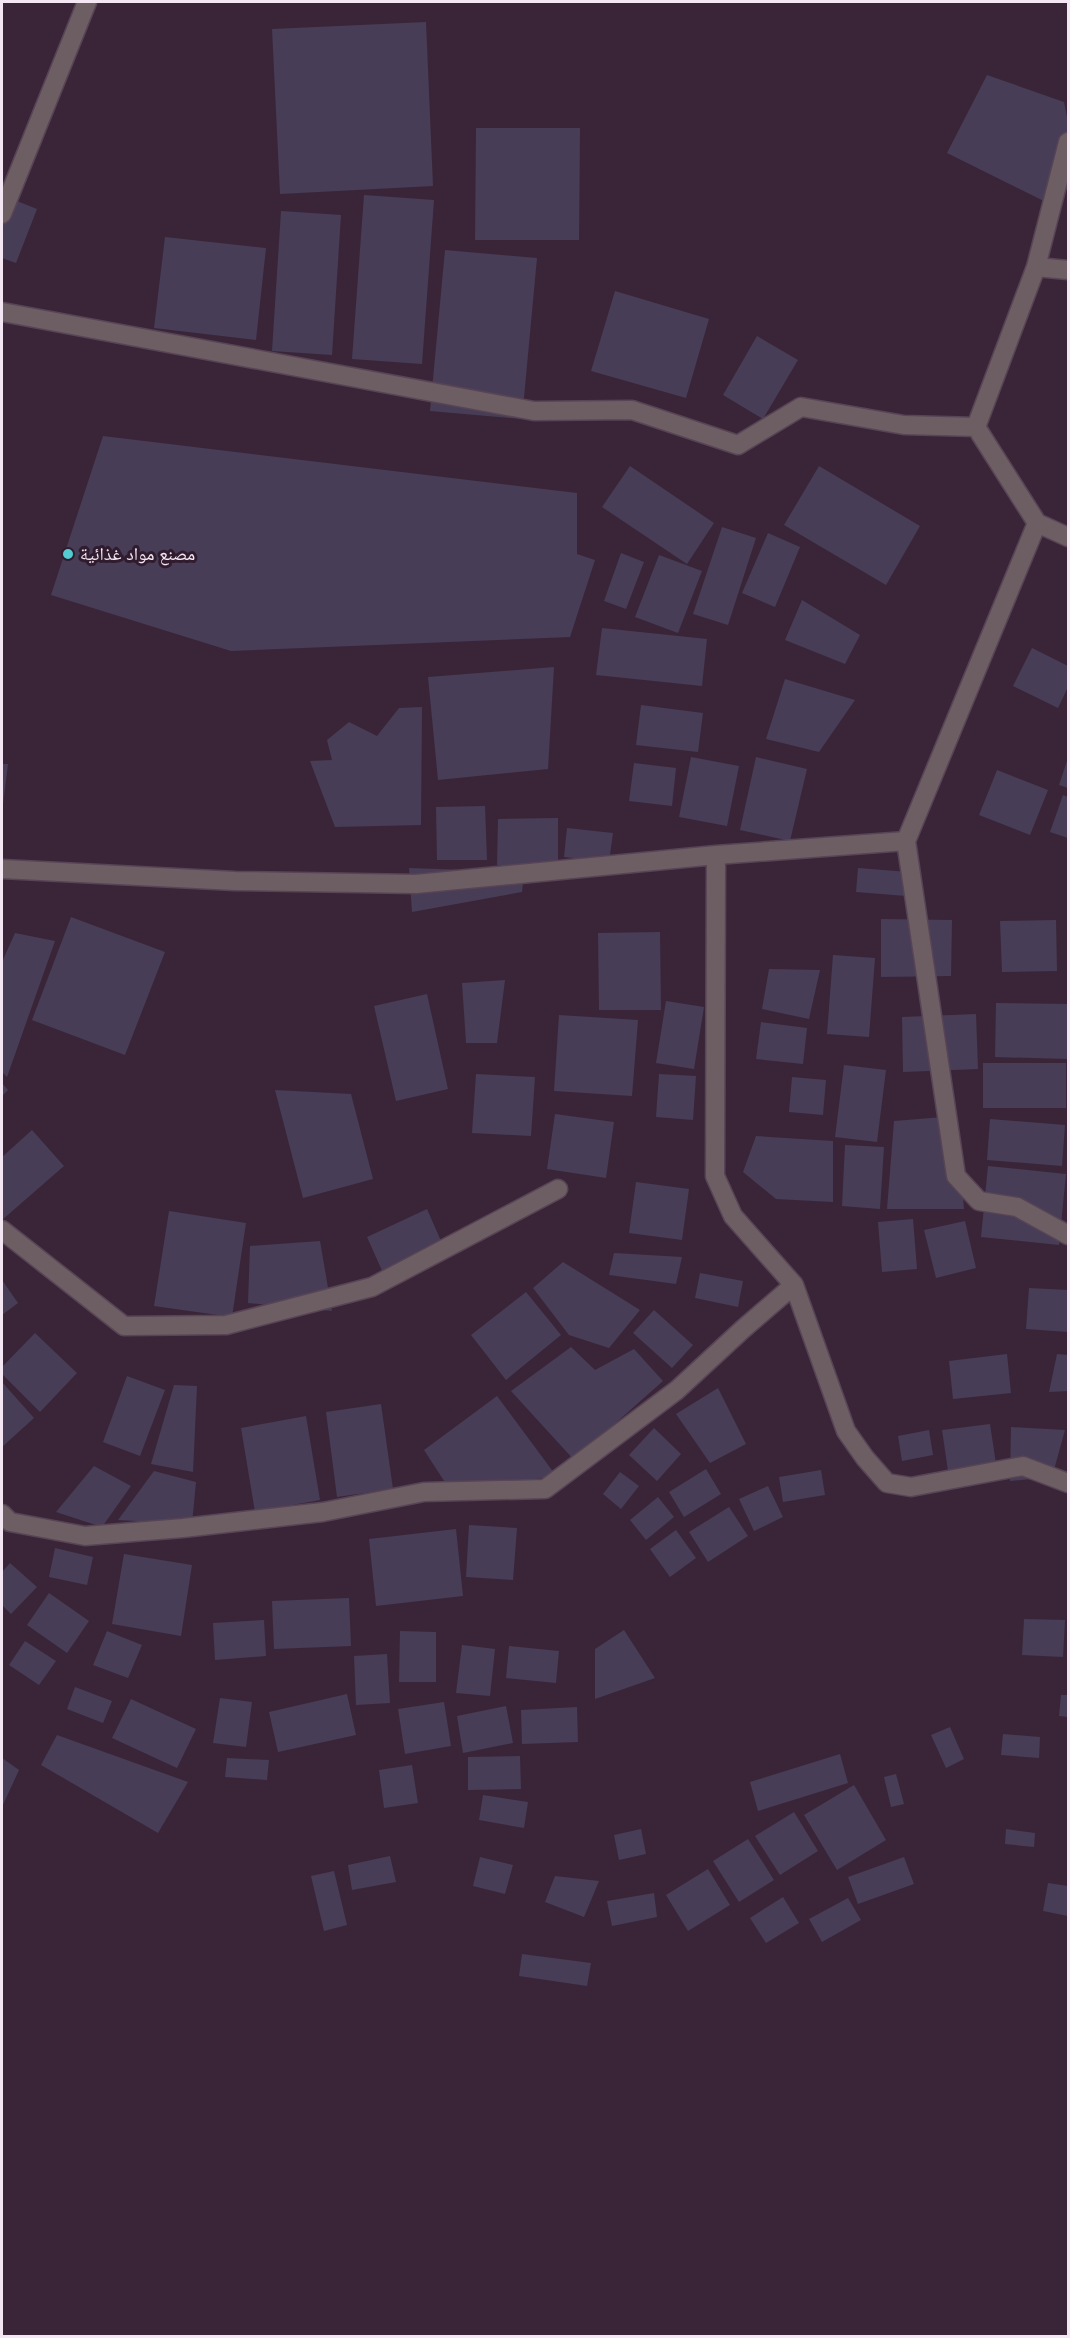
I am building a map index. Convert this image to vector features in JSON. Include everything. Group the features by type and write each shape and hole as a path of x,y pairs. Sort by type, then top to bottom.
{"street":[{"path":"2,214 87,2"},
{"path":"976,427 1036,267 1068,142"},
{"path":"1036,267 1068,270"},
{"path":"2,312 534,411 632,411 738,445 801,407 904,425 976,427"},
{"path":"976,427 1037,523 1068,537"},
{"path":"1037,523 906,842 956,1176 979,1201 1017,1207 1068,1235"},
{"path":"2,869 235,880 416,884 716,855 906,842"},
{"path":"716,855 715,1176 734,1216 794,1286 846,1431 887,1483 911,1487 1023,1466 1068,1483"},
{"path":"2,1230 124,1326 226,1325 372,1287 558,1190"},
{"path":"2,1514 10,1522 85,1536 183,1528 323,1512 424,1492 545,1489 677,1390 794,1286"}],"building":[{"path":"426,22 433,186 280,194 272,29"},
{"path":"987,75 1064,102 1068,122 1068,185 1060,209 947,153"},
{"path":"476,128 580,128 579,240 475,240"},
{"path":"2,195 37,209 16,263 2,258"},
{"path":"364,195 434,200 422,364 352,359"},
{"path":"281,211 341,215 332,355 272,351"},
{"path":"165,237 266,248 256,340 154,328"},
{"path":"445,250 537,258 522,419 430,411"},
{"path":"615,291 709,319 686,398 591,371"},
{"path":"757,336 798,360 763,419 723,395"},
{"path":"103,436 577,493 577,554 595,560 570,637 231,651 51,595"},
{"path":"630,466 714,523 687,564 602,507"},
{"path":"819,466 920,526 886,585 784,525"},
{"path":"722,527 756,538 728,625 693,614"},
{"path":"768,533 800,547 775,607 742,593"},
{"path":"621,553 644,562 626,609 604,601"},
{"path":"659,555 702,571 678,633 635,617"},
{"path":"802,600 860,635 845,664 785,640"},
{"path":"602,628 707,639 702,686 596,675"},
{"path":"1032,648 1068,666 1068,687 1058,708 1013,686"},
{"path":"554,667 548,769 438,780 428,677"},
{"path":"785,679 855,700 819,752 766,739"},
{"path":"641,705 703,713 698,752 636,745"},
{"path":"422,707 421,825 335,827 310,761 332,760 327,740 349,722 377,736 399,708"},
{"path":"691,757 739,766 727,826 679,817"},
{"path":"756,757 807,769 790,841 740,830"},
{"path":"1068,758 1068,788 1059,785"},
{"path":"634,763 676,768 672,806 629,801"},
{"path":"2,764 8,764 3,804 2,804"},
{"path":"997,770 1048,790 1030,835 979,815"},
{"path":"1063,795 1068,797 1068,838 1050,832"},
{"path":"485,806 487,860 437,860 436,807"},
{"path":"558,818 558,865 497,865 498,819"},
{"path":"567,828 613,833 609,862 564,857"},
{"path":"409,868 524,872 522,892 412,912"},
{"path":"858,868 921,873 919,897 856,892"},
{"path":"71,917 165,952 125,1055 32,1020"},
{"path":"881,919 952,920 951,976 881,977"},
{"path":"1056,920 1057,971 1002,972 1000,921"},
{"path":"660,932 661,1010 599,1010 598,933"},
{"path":"15,933 55,941 7,1077 2,1072 2,962"},
{"path":"833,955 875,958 869,1037 827,1034"},
{"path":"769,969 820,970 809,1019 762,1009"},
{"path":"505,980 497,1043 466,1043 462,983"},
{"path":"427,994 448,1089 396,1101 374,1006"},
{"path":"666,1001 704,1007 694,1069 656,1063"},
{"path":"996,1003 1068,1004 1068,1059 995,1057"},
{"path":"976,1014 978,1069 903,1072 902,1017"},
{"path":"559,1015 638,1020 632,1096 554,1091"},
{"path":"761,1022 807,1028 803,1064 756,1059"},
{"path":"983,1063 1066,1063 1066,1108 983,1108"},
{"path":"844,1065 886,1070 877,1142 835,1137"},
{"path":"476,1074 535,1077 531,1136 472,1133"},
{"path":"659,1074 696,1076 693,1120 656,1117"},
{"path":"792,1077 826,1080 823,1115 789,1112"},
{"path":"2,1083 8,1090 2,1096"},
{"path":"275,1090 351,1094 373,1179 303,1198"},
{"path":"555,1114 614,1122 606,1178 547,1169"},
{"path":"956,1116 964,1209 887,1209 894,1121"},
{"path":"990,1119 1065,1125 1062,1166 987,1160"},
{"path":"32,1130 64,1166 2,1220 2,1157"},
{"path":"756,1136 833,1141 833,1202 776,1199 743,1172"},
{"path":"845,1145 884,1147 880,1209 842,1206"},
{"path":"988,1166 1066,1174 1059,1245 981,1237"},
{"path":"636,1182 689,1189 682,1240 629,1233"},
{"path":"427,1209 448,1257 388,1284 367,1237"},
{"path":"169,1211 246,1223 232,1317 154,1306"},
{"path":"913,1219 917,1269 882,1272 878,1222"},
{"path":"965,1221 976,1268 936,1278 924,1230"},
{"path":"320,1241 332,1311 248,1303 250,1246"},
{"path":"614,1253 682,1257 676,1284 609,1275"},
{"path":"563,1262 640,1310 609,1348 569,1335 533,1288"},
{"path":"700,1273 743,1281 738,1307 695,1298"},
{"path":"2,1280 18,1303 2,1315"},
{"path":"1029,1288 1068,1290 1068,1332 1026,1329"},
{"path":"526,1292 561,1335 506,1380 471,1335"},
{"path":"654,1310 693,1345 672,1368 633,1333"},
{"path":"35,1333 77,1373 40,1412 2,1374 2,1367"},
{"path":"571,1347 595,1370 634,1349 663,1381 574,1460 511,1391"},
{"path":"1007,1354 1011,1393 953,1399 949,1361"},
{"path":"1057,1354 1068,1355 1068,1391 1049,1392"},
{"path":"127,1376 165,1390 140,1456 103,1442"},
{"path":"2,1382 34,1418 2,1447"},
{"path":"174,1385 197,1386 193,1472 151,1464"},
{"path":"718,1388 746,1444 710,1463 676,1414"},
{"path":"497,1396 557,1477 448,1487 424,1450"},
{"path":"381,1404 393,1489 337,1497 326,1412"},
{"path":"306,1416 320,1500 255,1512 241,1428"},
{"path":"990,1424 996,1464 948,1471 942,1430"},
{"path":"1011,1427 1065,1430 1052,1477 1010,1481"},
{"path":"654,1428 681,1454 657,1481 629,1455"},
{"path":"929,1430 933,1455 902,1461 898,1436"},
{"path":"94,1466 131,1486 102,1527 56,1512"},
{"path":"706,1469 721,1494 684,1517 669,1492"},
{"path":"821,1470 825,1495 783,1502 779,1477"},
{"path":"154,1471 196,1482 192,1524 118,1520"},
{"path":"620,1472 639,1486 621,1509 603,1494"},
{"path":"768,1486 783,1517 754,1531 739,1499"},
{"path":"658,1497 674,1517 646,1540 630,1520"},
{"path":"729,1507 748,1536 708,1562 689,1532"},
{"path":"469,1525 517,1528 513,1580 466,1577"},
{"path":"456,1529 463,1596 376,1606 369,1539"},
{"path":"676,1530 696,1558 670,1577 650,1549"},
{"path":"55,1548 93,1557 87,1585 49,1577"},
{"path":"124,1554 192,1565 181,1636 112,1624"},
{"path":"10,1563 37,1587 11,1614 2,1605 2,1572"},
{"path":"49,1593 89,1621 67,1653 27,1625"},
{"path":"349,1598 351,1646 274,1649 272,1601"},
{"path":"1024,1619 1065,1620 1063,1657 1022,1655"},
{"path":"264,1620 266,1656 215,1660 213,1623"},
{"path":"624,1630 655,1678 595,1699 595,1649"},
{"path":"107,1631 142,1645 128,1678 93,1665"},
{"path":"400,1631 436,1632 436,1682 399,1682"},
{"path":"25,1641 56,1661 39,1685 9,1665"},
{"path":"462,1645 495,1649 490,1696 456,1693"},
{"path":"509,1646 559,1651 556,1683 506,1678"},
{"path":"387,1654 390,1703 356,1705 354,1656"},
{"path":"75,1687 112,1701 103,1723 67,1709"},
{"path":"347,1694 356,1735 278,1752 269,1712"},
{"path":"1061,1695 1068,1695 1068,1717 1059,1716"},
{"path":"220,1698 252,1702 246,1747 213,1743"},
{"path":"131,1699 196,1729 177,1768 112,1738"},
{"path":"444,1702 451,1746 405,1754 398,1709"},
{"path":"506,1706 513,1743 463,1753 457,1716"},
{"path":"577,1707 578,1742 522,1744 521,1710"},
{"path":"950,1727 964,1759 946,1768 931,1735"},
{"path":"1003,1734 1040,1737 1039,1758 1001,1755"},
{"path":"57,1735 188,1782 158,1833 41,1765"},
{"path":"840,1754 848,1783 758,1811 750,1782"},
{"path":"520,1756 521,1789 468,1790 468,1757"},
{"path":"2,1758 19,1770 2,1807"},
{"path":"227,1758 269,1760 267,1780 225,1777"},
{"path":"412,1765 418,1803 384,1808 379,1770"},
{"path":"896,1774 904,1804 891,1807 884,1777"},
{"path":"854,1785 886,1840 837,1870 804,1815"},
{"path":"483,1795 528,1802 524,1828 479,1820"},
{"path":"794,1812 818,1851 780,1875 755,1836"},
{"path":"641,1829 646,1854 619,1860 614,1835"},
{"path":"1006,1829 1035,1833 1034,1847 1005,1844"},
{"path":"748,1839 774,1880 739,1902 713,1861"},
{"path":"390,1856 396,1882 352,1890 348,1865"},
{"path":"480,1857 513,1865 505,1894 473,1886"},
{"path":"904,1857 914,1884 858,1904 848,1877"},
{"path":"708,1869 730,1905 688,1931 666,1895"},
{"path":"334,1871 347,1925 324,1931 311,1876"},
{"path":"555,1876 599,1881 584,1917 545,1902"},
{"path":"1048,1883 1068,1886 1068,1916 1043,1911"},
{"path":"654,1893 657,1917 612,1926 607,1901"},
{"path":"783,1897 799,1923 766,1943 750,1918"},
{"path":"848,1898 861,1920 822,1942 809,1919"},
{"path":"522,1954 591,1963 587,1986 519,1976"}],"place":[{"name":"مصنع مواد غذائية","path":"68,554"}]}
